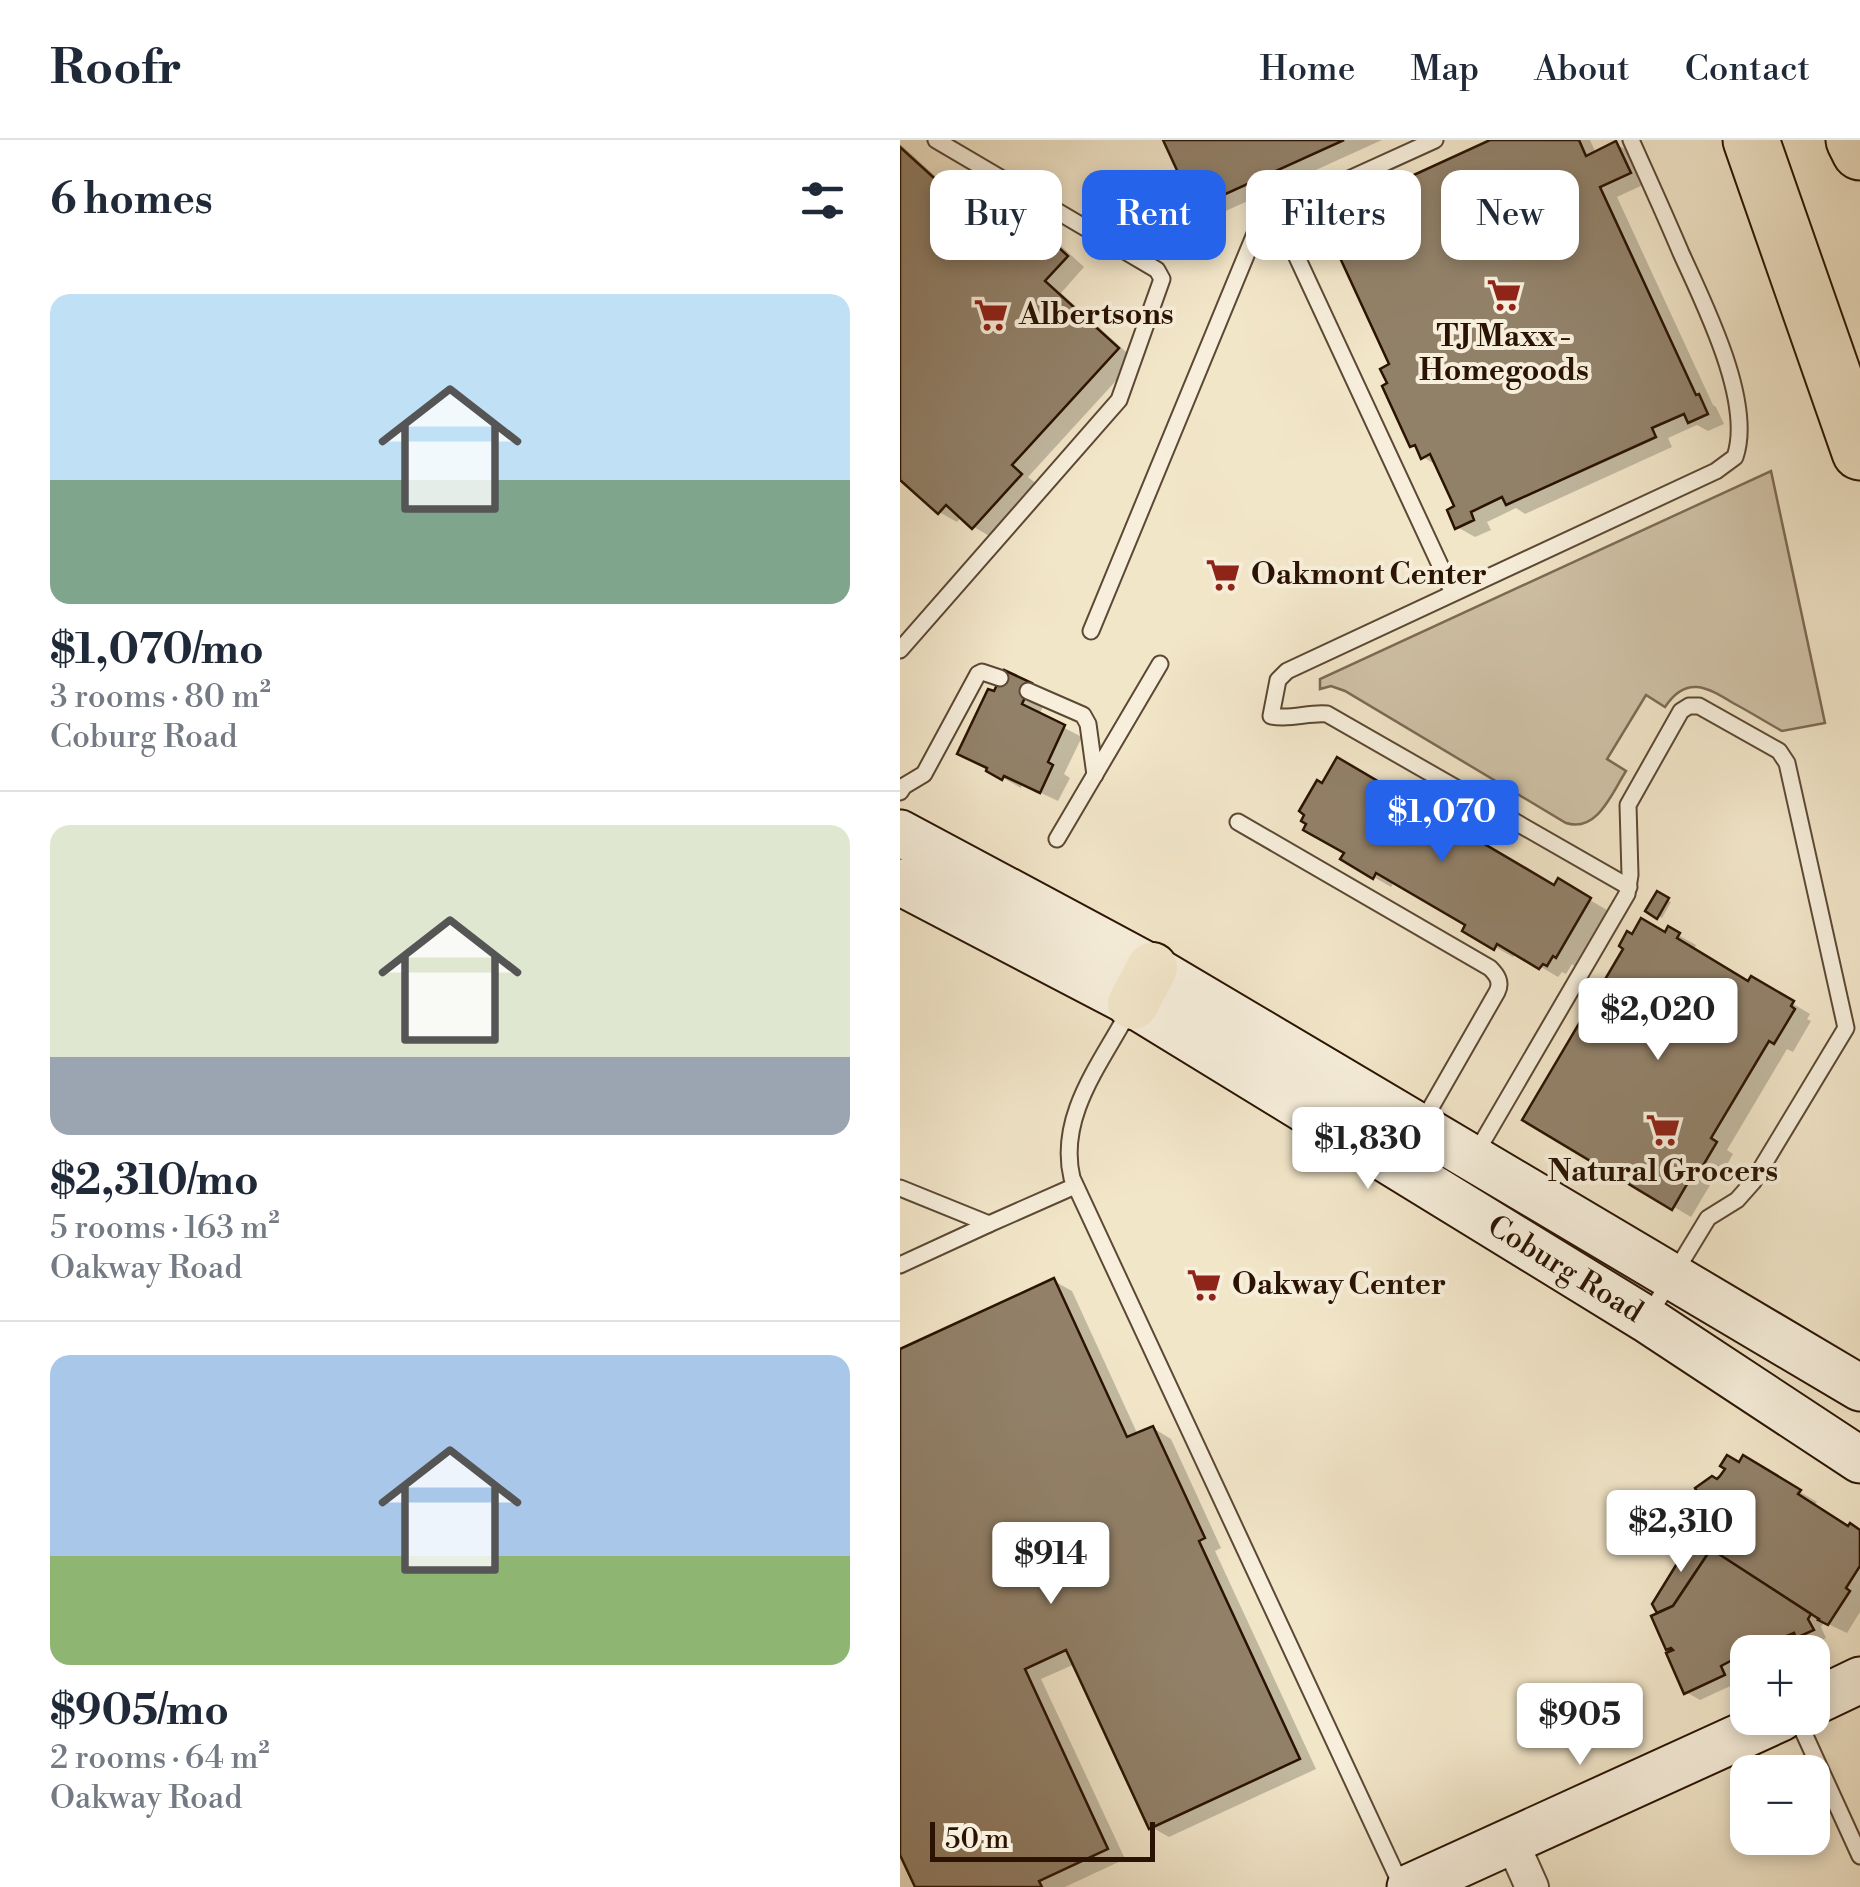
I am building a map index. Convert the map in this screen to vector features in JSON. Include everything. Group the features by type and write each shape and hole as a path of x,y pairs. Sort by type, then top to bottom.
{"highway":[{"path":"1750,140 1853,432 1860,484"},
{"path":"1854,140 1860,152"}],"main road":[{"name":"Coburg Road","path":"900,834 1142,986 1860,1460"},
{"name":"Coburg Road","path":"900,882 1142,986 1420,1127 1860,1388"},
{"path":"1830,1694 1860,1680"},
{"path":"1410,1887 1743,1735"}],"street":[{"path":"1511,1840 1532,1887"}],"lane":[{"path":"900,650 1120,400 1162,280 1157,270 936,140"},
{"path":"1369,170 1435,140"},
{"path":"1629,887 1327,714 1272,716 1282,675 1726,466 1734,457 1740,435 1736,403 1716,334 1632,140"},
{"path":"1091,632 1246,253"},
{"path":"1298,260 1453,593"},
{"path":"1057,839 1160,664"},
{"path":"900,792 908,782 924,774 978,674 1000,678"},
{"path":"1028,690 1084,715 1095,775"},
{"path":"1473,1158 1629,887 1628,805 1685,708 1700,706 1782,754 1846,1028 1753,1182 1737,1200 1708,1218 1646,1319"},
{"path":"1238,822 1490,968 1497,976 1500,987 1420,1127"},
{"path":"1142,986 1074,1115 1069,1166 1402,1887"},
{"path":"900,1265 1075,1186"},
{"path":"900,1188 989,1224"},
{"path":"1805,1735 1860,1856"}],"shaded area":[{"path":"1771,471 1825,723 1782,731 1714,692 1697,687 1681,691 1665,707 1646,695 1607,759 1626,771 1595,817 1577,825 1566,823 1345,691 1331,686 1320,689 1320,679"}],"building":[{"path":"1163,140 1344,140 1278,170 1246,170 1246,185 1226,194 1226,170 1177,170"},
{"name":"TJ Maxx - Homegoods","path":"1490,140 1579,140 1586,156 1616,141 1631,173 1600,187 1708,414 1688,423 1684,414 1652,428 1656,437 1506,505 1502,497 1471,512 1474,520 1455,529 1447,510 1454,506 1430,454 1421,459 1415,445 1410,447 1382,386 1387,383 1380,369 1389,364 1341,260 1421,260 1421,172"},
{"name":"Albertsons","path":"900,147 930,174 930,260 1062,260 1062,250 1068,256 1045,281 1119,348 1012,465 1022,474 972,529 946,505 938,514 900,480"},
{"path":"1004,670 1032,683 1022,704 1065,725 1048,762 1053,765 1040,793 1004,776 1002,780 957,754 988,689 994,691"},
{"path":"1337,757 1554,885 1558,878 1591,898 1556,958 1553,956 1547,966 1543,964 1539,969 1497,944 1494,950 1462,931 1465,925 1376,873 1373,879 1340,859 1344,853 1303,830 1306,824 1299,811 1317,780 1322,783"},
{"path":"1657,891 1669,898 1657,919 1645,911"},
{"path":"1641,918 1665,932 1668,926 1680,933 1677,938 1748,981 1751,976 1794,1001 1791,1006 1795,1009 1774,1044 1769,1041 1711,1138 1717,1142 1672,1210 1522,1120 1623,949 1619,946 1627,931 1632,934"},
{"path":"1054,1278 1127,1437 1153,1426 1205,1538 1199,1541 1300,1759 1149,1829 1066,1650 1025,1669 1108,1849 1039,1881 1042,1887 915,1887 900,1855 900,1349"},
{"path":"1727,1455 1739,1462 1743,1455 1801,1490 1798,1494 1860,1530 1860,1566 1846,1588 1850,1591 1828,1625 1690,1536 1712,1508 1695,1488 1712,1476 1720,1476 1725,1469 1720,1466"},
{"path":"1655,1512 1668,1516 1659,1547 1646,1543"},
{"path":"1690,1536 1711,1549 1673,1606 1657,1613 1652,1604"},
{"path":"1711,1549 1811,1614 1808,1619 1814,1630 1803,1635 1730,1635 1730,1661 1721,1666 1725,1675 1684,1694 1666,1653 1673,1650 1666,1650 1651,1616 1673,1606"}],"place":[{"name":"TJ Maxx - Homegoods","path":"1504,295"},
{"name":"Albertsons","path":"991,315"},
{"name":"Oakmont Center","path":"1223,575"},
{"name":"Natural Grocers","path":"1663,1130"},
{"name":"Oakway Center","path":"1204,1285"}]}
